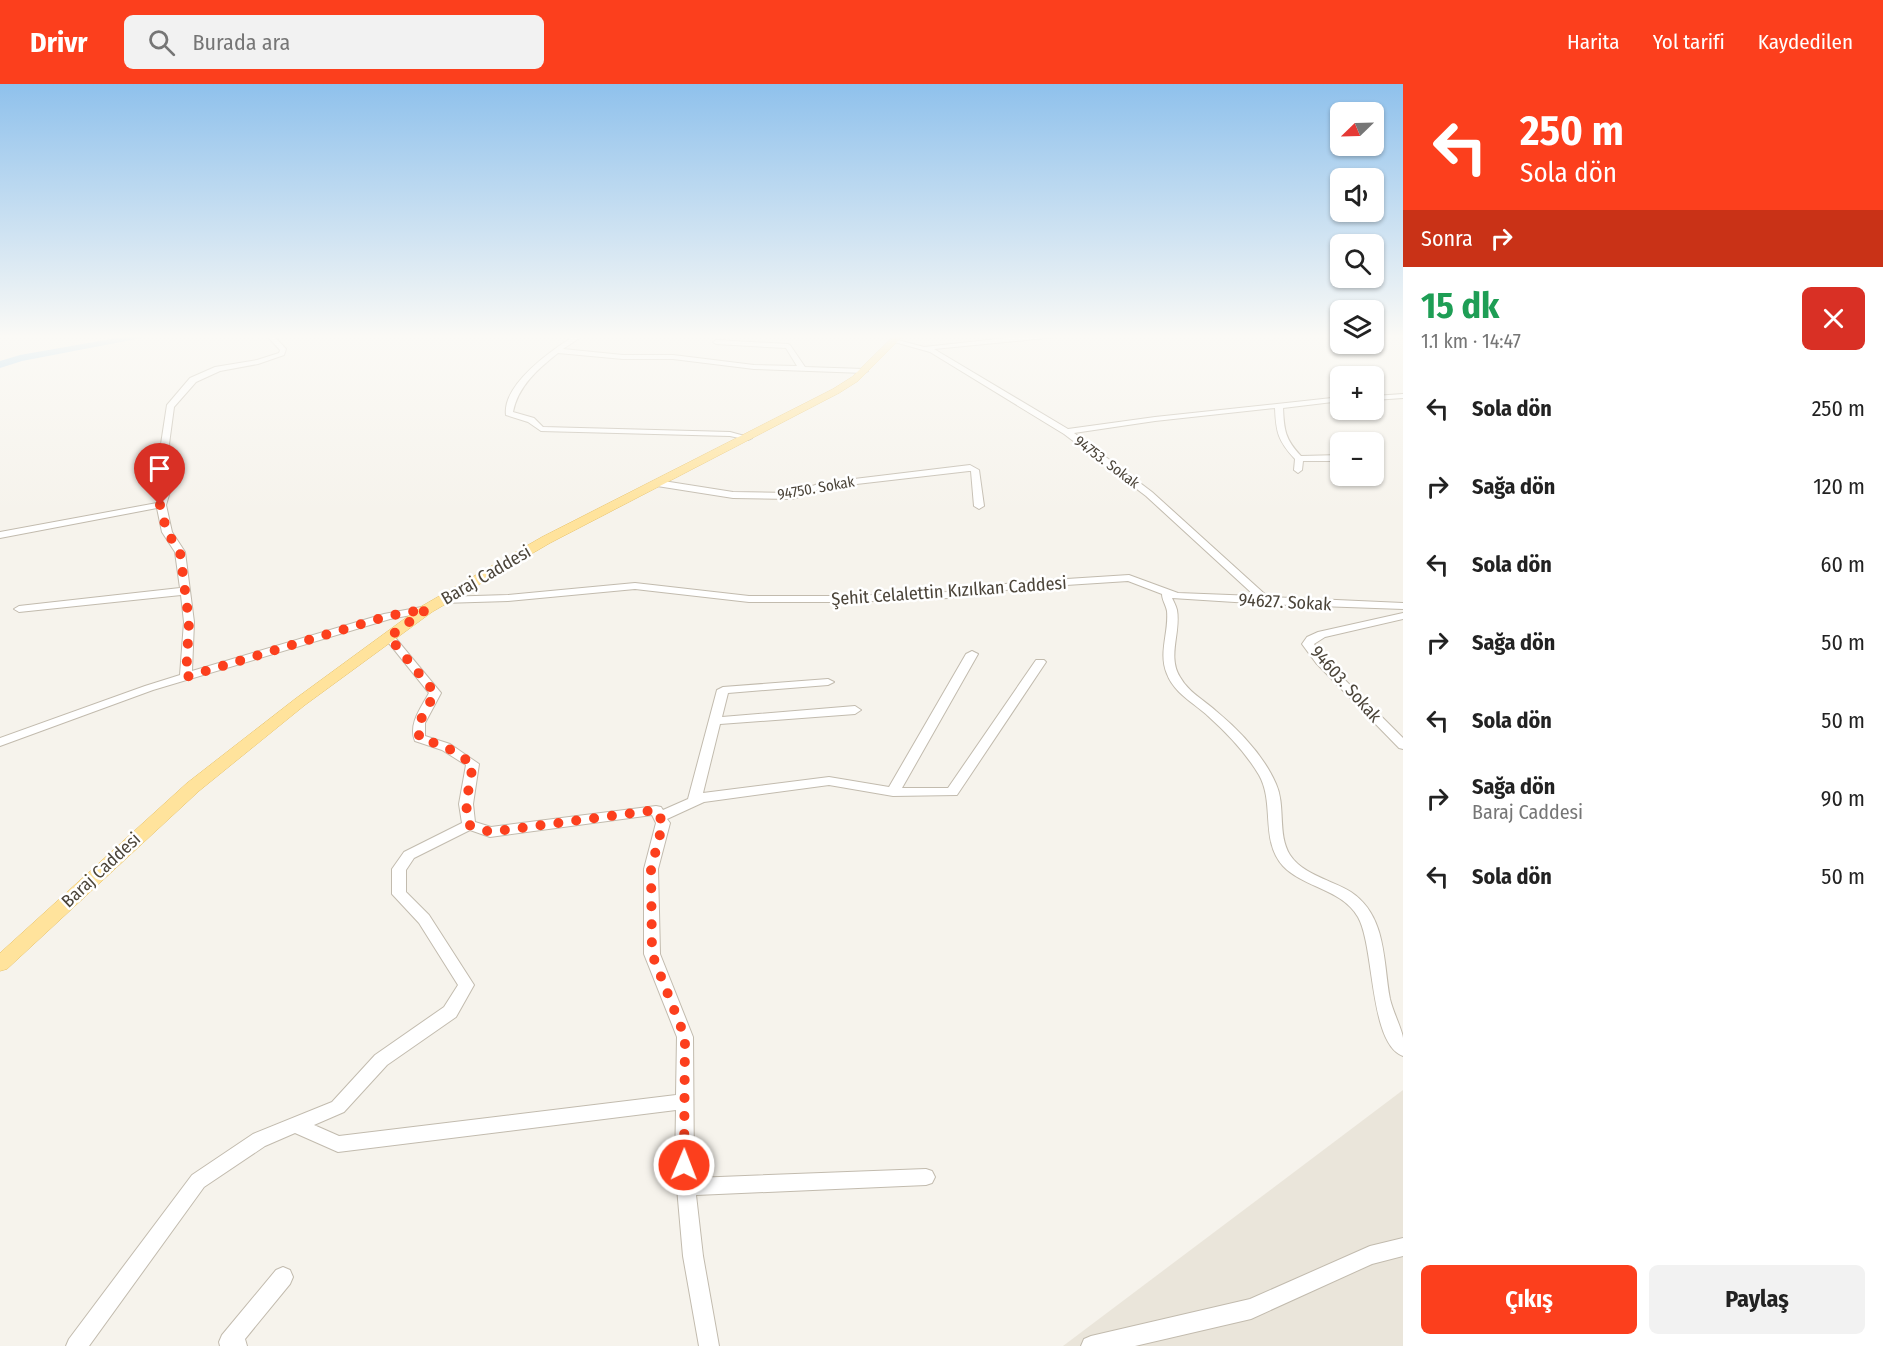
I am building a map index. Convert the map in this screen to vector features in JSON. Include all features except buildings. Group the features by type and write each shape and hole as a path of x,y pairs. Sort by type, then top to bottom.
{"main road":[{"name":"Baraj Caddesi","path":"0,964 193,787 300,702 427,609 546,540 831,394"}],"street":[{"path":"181,394 170,407 165,444 170,478 160,505 167,532 180,552 189,622 186,677"},
{"path":"518,394 508,410 511,415 531,420 541,429 730,434 748,438"},
{"name":"94753. Sokak","path":"1003,394 1067,432 1149,494 1266,600"},
{"path":"1384,397 1403,396"},
{"path":"1067,432 1330,400"},
{"path":"1279,405 1283,441 1299,459 1298,470"},
{"path":"1299,459 1330,458"},
{"name":"94750. Sokak","path":"657,483 733,495 788,496 821,486 970,468 975,470 979,506"},
{"path":"0,535 160,505"},
{"name":"Şehit Celalettin Kızılkan Caddesi","path":"442,600 526,597 635,586 749,599 838,599 948,595 1010,586 1120,578 1136,579 1167,594"},
{"path":"19,609 185,591"},
{"path":"1167,594 1172,613 1168,652 1173,676 1225,725 1264,775 1274,800 1279,846 1287,861 1306,877 1348,897 1363,912 1373,937 1387,1026 1403,1049"},
{"name":"94627. Sokak","path":"1167,594 1403,606"},
{"path":"0,742 186,677 388,616 427,609"},
{"name":"94603. Sokak","path":"1403,616 1322,634 1311,639 1308,644 1325,665 1403,745"},
{"path":"389,637 435,693 419,723 419,738 446,747 473,764 466,804 469,825"},
{"path":"893,792 972,654"},
{"path":"660,817 694,801 829,781 893,792 952,792 1040,662"},
{"path":"694,801 723,690 828,682"},
{"path":"715,721 855,710"},
{"path":"76,1346 198,1180 259,1140 338,1107 381,1060 450,1012 466,984 424,919 399,894 399,869 409,855 469,825 490,832 656,810 663,823 651,869 652,954 685,1037 686,1187 693,1256 710,1346"},
{"path":"297,1126 338,1144 685,1101"},
{"path":"686,1187 926,1177"},
{"path":"1091,1346 1251,1309 1370,1256 1403,1247"},
{"path":"237,1346 229,1342 283,1277"}],"shaded area":[{"path":"1403,1090 1403,1346 1063,1346"}],"route":[{"path":"160,505 167,532 180,552 189,622 186,677 388,616 427,609 389,637 435,693 419,723 419,738 446,747 473,764 466,804 469,825 490,832 608,819 656,810 663,823 651,869 652,954 685,1037 684,1165"}]}
